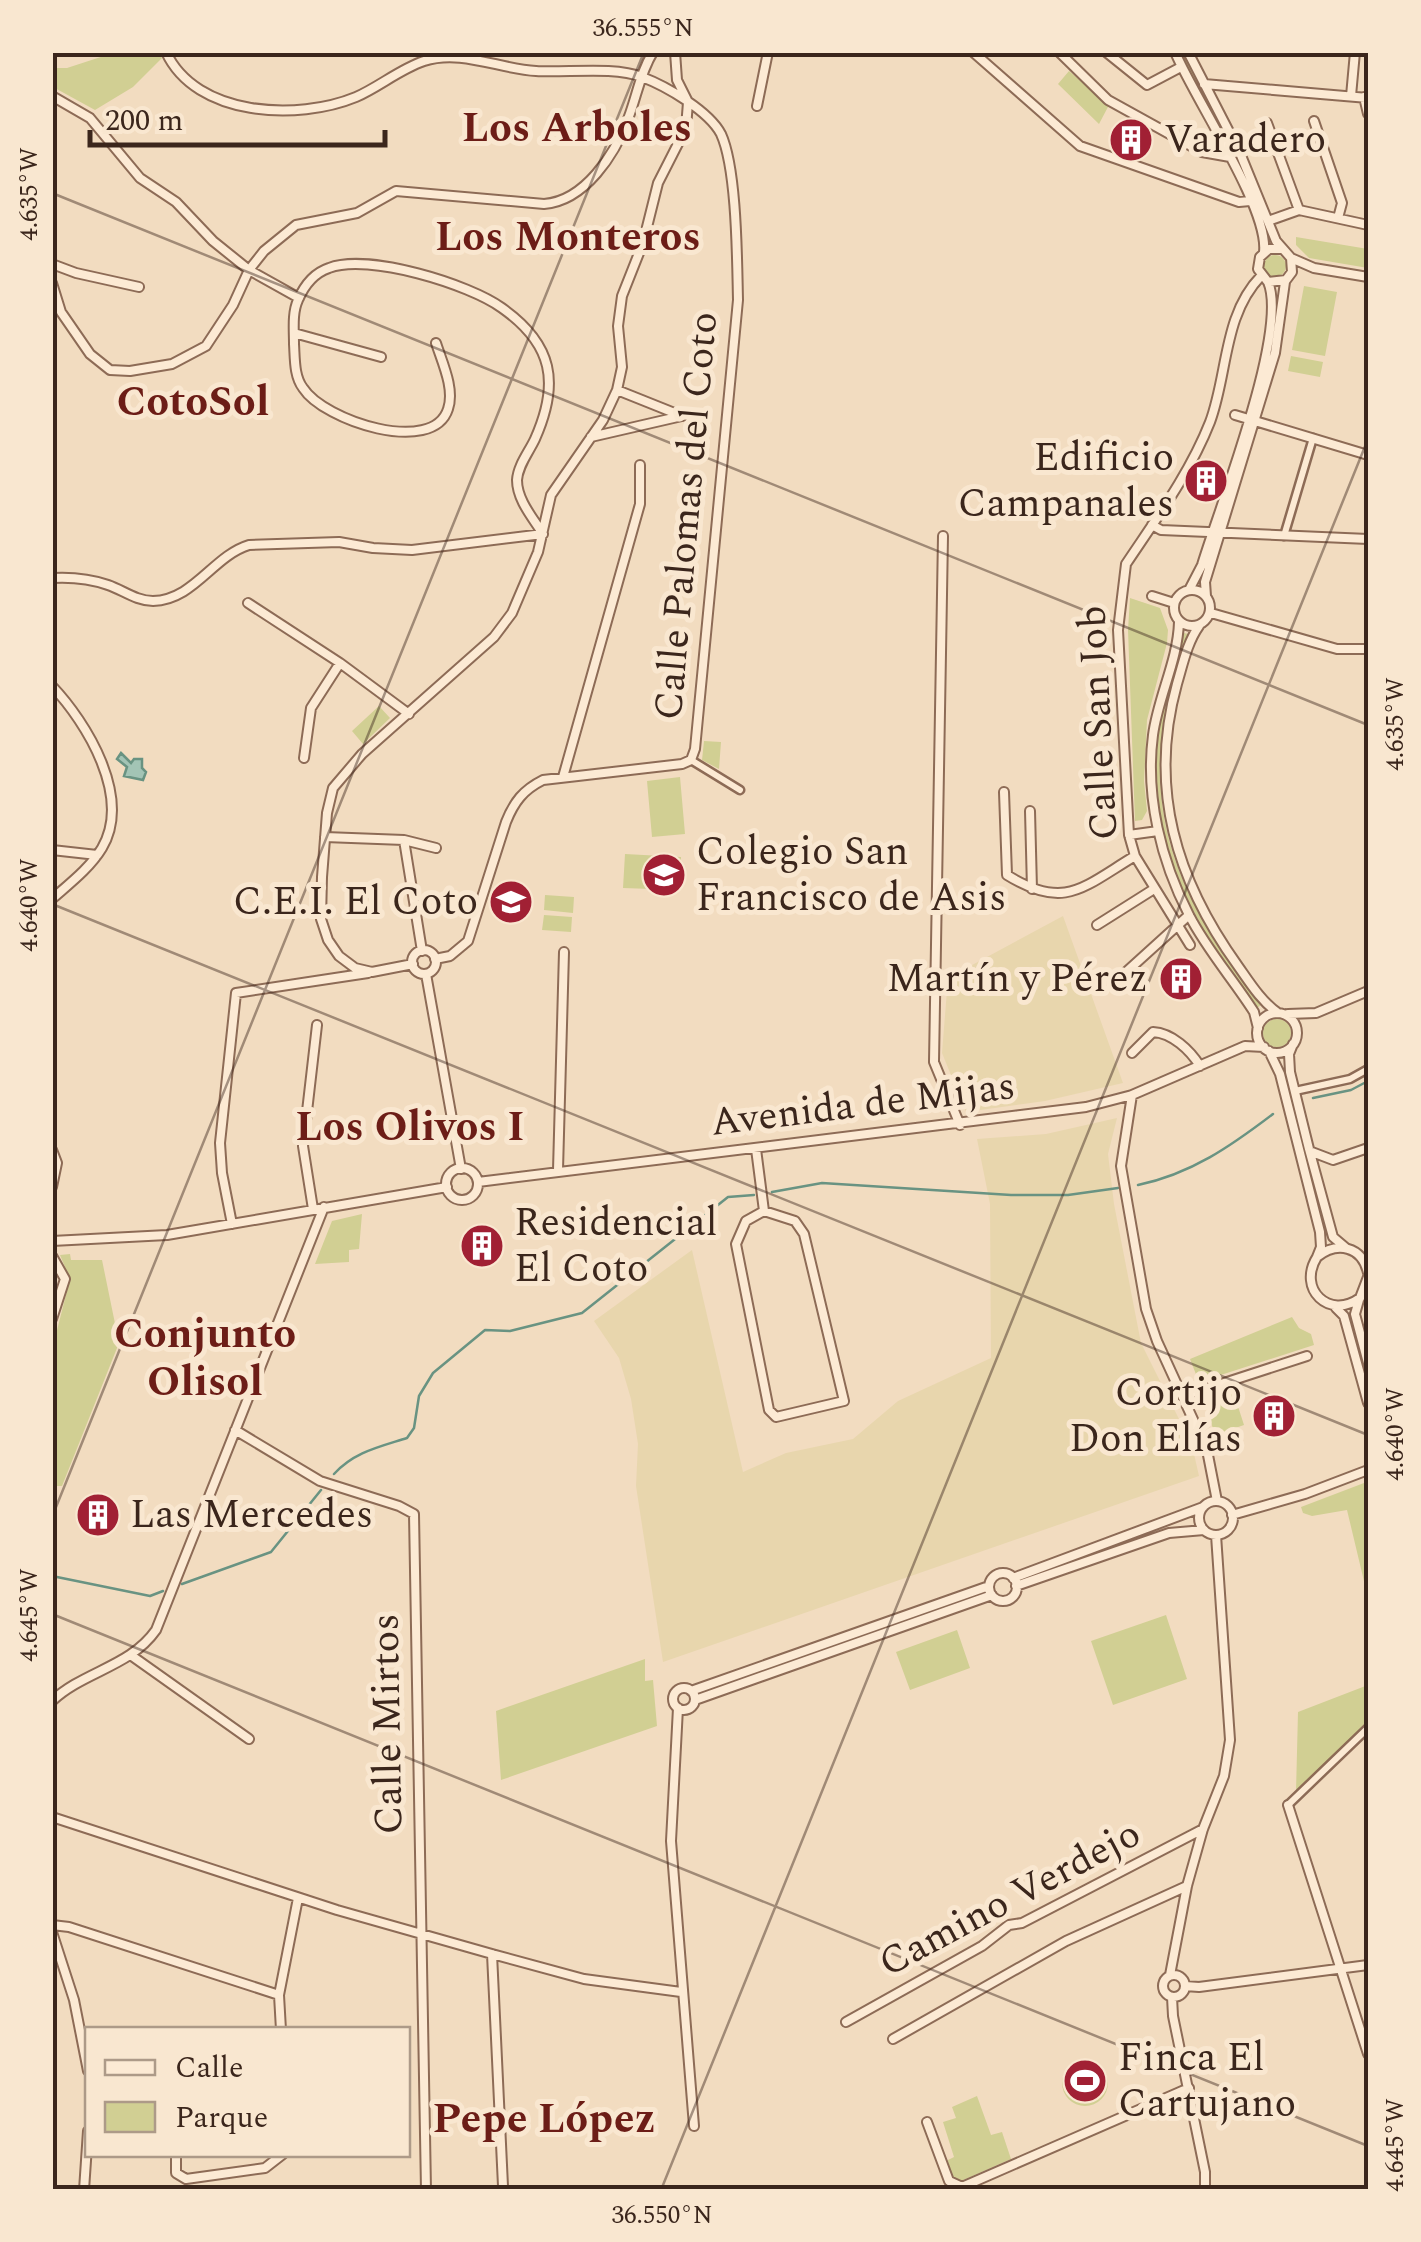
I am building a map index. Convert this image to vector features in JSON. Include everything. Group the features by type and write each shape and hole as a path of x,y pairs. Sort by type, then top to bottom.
{"street":[{"path":"166,52 186,81 212,98 283,110 308,109 355,97 422,62 437,59 469,59 534,71 640,76"},
{"path":"52,284 61,312 90,354 110,370 130,372 172,364 206,346 234,304 249,270 288,229 357,213 396,190 516,203 564,201 612,152 652,52"},
{"name":"Calle Palomas del Coto","path":"676,52 677,80 688,102"},
{"path":"756,106 768,52"},
{"path":"974,52 1080,146 1239,202 1250,201"},
{"path":"1060,52 1108,100 1202,152 1230,157"},
{"path":"1106,52 1147,85 1181,68"},
{"path":"1174,52 1230,157 1264,237 1264,252 1258,263 1273,297 1269,337 1251,420"},
{"path":"1188,52 1283,249 1291,258 1314,268 1368,277"},
{"path":"1351,96 1354,52"},
{"name":"Calle Palomas del Coto","path":"436,960 450,956 468,941 506,822 518,798 543,780 682,764 690,760 696,749 738,300 737,243 726,149 712,120 640,76"},
{"path":"1204,84 1366,98 1368,114"},
{"path":"52,96 90,118 140,178 176,202 213,241 249,270 298,298"},
{"path":"372,972 355,968 339,956 328,940 322,918 325,837 333,788 362,754 494,638 512,613 543,534 551,495 617,390 622,367 618,326 622,296 658,183 686,128 688,102"},
{"path":"1314,121 1342,203 1338,218"},
{"path":"1268,123 1299,210"},
{"path":"1268,221 1299,210 1368,224"},
{"path":"1264,252 1283,249"},
{"path":"1211,613 1205,582 1216,532 1275,353 1291,258"},
{"path":"52,264 139,288"},
{"path":"436,343 450,395 446,415 432,426 380,430 328,412 302,388 296,374 294,333 298,298 305,286 330,267 362,265 459,285 502,308 525,326 547,358 550,390 536,437 517,480 526,508 543,534"},
{"path":"1264,279 1314,268"},
{"name":"Calle San Job","path":"1190,945 1135,856 1128,835 1118,630 1126,564 1208,426 1240,305 1264,279"},
{"path":"54,321 61,312"},
{"path":"294,333 381,357"},
{"path":"591,437 682,416 617,390"},
{"path":"1235,415 1368,455"},
{"path":"1284,536 1313,438"},
{"path":"563,777 640,504 640,466"},
{"path":"1152,525 1161,530 1368,539"},
{"path":"1199,626 1188,627 1179,622 1174,603 1196,580 1216,532"},
{"path":"52,578 92,580 154,601 187,589 234,550 249,545 339,542 412,550 543,534"},
{"path":"943,536 934,1062 960,1126"},
{"path":"1189,590 1206,596"},
{"path":"1152,596 1174,603"},
{"path":"248,603 409,714"},
{"path":"1211,613 1199,626 1186,652 1166,738 1165,780 1172,829 1200,908 1254,988 1294,1021 1295,1041"},
{"path":"1211,613 1337,650 1368,648"},
{"path":"1179,622 1153,737 1152,780 1158,831 1188,914 1254,1012 1280,1074 1320,1232 1321,1248 1309,1276 1311,1286 1323,1302 1333,1306 1342,1307 1360,1298"},
{"path":"304,758 311,708 340,663"},
{"path":"52,686 95,745 105,770 110,820 108,835 97,855 52,899"},
{"path":"690,760 740,790"},
{"path":"1004,792 1007,875 1032,889 1061,896 1135,856"},
{"path":"1030,811 1032,889"},
{"path":"1128,835 1158,831"},
{"path":"325,837 404,840 436,848"},
{"path":"404,840 422,951"},
{"path":"52,850 97,855"},
{"path":"1097,926 1154,889"},
{"path":"1114,983 1188,914"},
{"path":"422,951 432,953 436,960 435,967 426,974 413,964 414,956 422,951"},
{"path":"558,1170 564,952"},
{"path":"232,1224 220,1144 236,994 413,964"},
{"path":"426,974 462,1169"},
{"path":"1368,990 1306,1020 1289,1062 1333,1237 1354,1251 1368,1269 1356,1314 1368,1363"},
{"path":"1258,1028 1266,1017 1316,1012"},
{"path":"313,1209 303,1146 317,1025"},
{"name":"Avenida de Mijas","path":"478,1182 1086,1108 1132,1095 1245,1046 1258,1028"},
{"path":"1132,1054 1154,1032 1162,1033 1192,1052 1200,1066"},
{"path":"1267,1049 1283,1052 1295,1041"},
{"name":"Avenida de Mijas","path":"1245,1046 1267,1049"},
{"path":"1295,1090 1350,1079 1368,1069"},
{"path":"1132,1095 1121,1166 1146,1309 1208,1450 1217,1502"},
{"path":"1310,1148 1320,1157 1332,1160 1368,1148"},
{"path":"756,1149 764,1211"},
{"path":"52,1150 57,1163 52,1187"},
{"path":"462,1169 474,1174 478,1182 476,1192 466,1199 452,1196 447,1186 450,1175 462,1169"},
{"path":"52,1241 167,1235 447,1186"},
{"path":"52,1700 132,1656 156,1630 324,1208"},
{"path":"764,1211 795,1222 804,1234 844,1401 776,1417 769,1410 736,1244 746,1221 764,1211"},
{"path":"1316,1258 1330,1248 1346,1248"},
{"path":"52,1256 64,1279 52,1319"},
{"path":"1333,1306 1344,1316 1368,1403"},
{"path":"1184,1396 1307,1356"},
{"name":"Calle Mirtos","path":"235,1430 320,1481 414,1514 426,2190"},
{"path":"1232,1515 1368,1470"},
{"path":"694,2126 670,1841 678,1708 675,1692 681,1688 693,1695 990,1591 998,1574 1014,1582 1169,1533 1204,1530 1216,1535 1226,1531 1232,1515 1227,1506 1217,1502 1014,1582"},
{"path":"1203,1507 1199,1516 1204,1530"},
{"path":"1206,2190 1206,2172 1172,2016 1172,1997 1162,1987 1170,1975 1187,1886 1203,1829 1224,1776 1230,1740 1216,1535"},
{"path":"990,1591 1005,1600 1013,1596 1014,1582"},
{"path":"132,1656 249,1739"},
{"path":"678,1708 689,1709 693,1695"},
{"path":"1368,1728 1288,1805 1368,2054"},
{"path":"52,1817 298,1898 492,1954 584,1979 681,1992"},
{"name":"Camino Verdejo","path":"846,2022 982,1946 1009,1925 1022,1923 1203,1829"},
{"path":"893,2039 1066,1941 1187,1886"},
{"path":"281,2027 279,1995 298,1898"},
{"path":"52,1925 69,1927 279,1995"},
{"path":"52,1932 74,2000 85,2056"},
{"path":"492,1954 503,2186"},
{"path":"1185,1986 1368,1965"},
{"path":"1170,1975 1180,1976 1185,1986 1182,1993 1172,1997"},
{"path":"928,2122 949,2181 962,2187 1189,2088"},
{"path":"84,2190 86,2157"},
{"path":"176,2157 176,2173 186,2179 265,2168 280,2157"}],"shaded area":[{"path":"121,753 131,763 142,759 146,772 143,780 124,776 127,767 117,759"},
{"path":"1063,916 1123,1083 1045,1101 966,1112 942,1053 948,978"},
{"path":"1117,1118 1108,1154 1141,1343 1192,1445 1199,1476 663,1662 636,1486 638,1444 631,1399 619,1358 594,1321 692,1250 743,1472 786,1453 853,1439 898,1401 991,1358 990,1204 977,1139 1046,1134"}],"green space":[{"path":"113,53 159,53 162,58 133,87 95,110 53,87 53,68 67,68"},
{"path":"1179,53 1183,53 1235,154 1269,232"},
{"path":"1069,71 1109,105 1099,124 1058,84"},
{"path":"1296,237 1368,249 1368,268 1309,258 1296,245"},
{"path":"1275,255 1283,258 1283,274 1275,277 1267,274 1264,266 1267,258"},
{"path":"1304,286 1337,292 1325,356 1292,350"},
{"path":"1291,356 1323,362 1320,377 1288,371"},
{"path":"1130,598 1160,608 1168,630 1147,720 1147,811 1142,820 1135,821 1128,630"},
{"path":"1184,633 1188,634 1162,739 1160,778 1164,815 1184,882 1218,944 1261,1005 1257,1008 1196,915 1180,883 1159,815 1157,739"},
{"path":"379,706 390,718 363,744 352,731"},
{"path":"704,741 721,742 719,769 702,760"},
{"path":"680,777 685,834 652,837 647,781"},
{"path":"625,854 681,857 679,890 623,888"},
{"path":"545,895 574,897 573,913 544,910"},
{"path":"544,915 572,917 571,932 542,930"},
{"path":"1277,1019 1287,1023 1291,1033 1287,1043 1277,1047 1267,1043 1263,1033 1267,1023"},
{"path":"362,1214 359,1249 349,1250 349,1262 315,1264 332,1221"},
{"path":"70,1254 71,1260 102,1260 119,1343 62,1486 53,1486 53,1346 70,1279 60,1255"},
{"path":"1292,1317 1299,1328 1311,1334 1314,1345 1199,1382 1190,1359"},
{"path":"1233,1391 1244,1425 1215,1435 1204,1400"},
{"path":"1364,1483 1368,1485 1368,1598 1347,1510 1312,1516 1303,1513 1301,1507"},
{"path":"1166,1615 1187,1679 1113,1705 1091,1641"},
{"path":"957,1630 970,1668 910,1690 896,1652"},
{"path":"645,1659 645,1681 653,1680 657,1726 501,1780 496,1711"},
{"path":"1368,1685 1368,1722 1296,1792 1298,1712"},
{"name":"Finca El Cartujano","path":"1085,2060 1102,2066 1108,2083 1102,2100 1085,2106 1068,2100 1062,2083 1068,2066"},
{"path":"977,2096 991,2135 1002,2132 1011,2159 961,2181 953,2178 946,2161 954,2157 943,2122 956,2118 952,2107"}],"waterway":[{"path":"1313,1098 1351,1090 1368,1081"},
{"path":"1138,1185 1176,1174 1210,1157 1273,1114"},
{"path":"772,1192 822,1183 1011,1195 1068,1195 1118,1188"},
{"path":"334,1474 359,1455 407,1438 414,1428 419,1396 433,1373 485,1330 510,1331 582,1313 728,1197 754,1195"},
{"path":"182,1584 271,1552 321,1490"},
{"path":"52,1576 150,1596 163,1591"}],"place":[{"name":"Varadero","path":"1131,140"},
{"name":"Edificio Campanales","path":"1206,481"},
{"name":"Colegio San Francisco de Asis","path":"664,875"},
{"name":"C.E.I. El Coto","path":"511,902"},
{"name":"Martín y Pérez","path":"1181,979"},
{"name":"Residencial El Coto","path":"482,1246"},
{"name":"Cortijo Don Elías","path":"1274,1416"},
{"name":"Las Mercedes","path":"98,1515"},
{"name":"Finca El Cartujano","path":"1085,2081"}],"district":[{"name":"Los Arboles","path":"577,128"},
{"name":"Los Monteros","path":"568,237"},
{"name":"CotoSol","path":"193,402"},
{"name":"Los Olivos I","path":"410,1127"},
{"name":"Conjunto Olisol","path":"205,1358"},
{"name":"Pepe López","path":"544,2119"}]}
